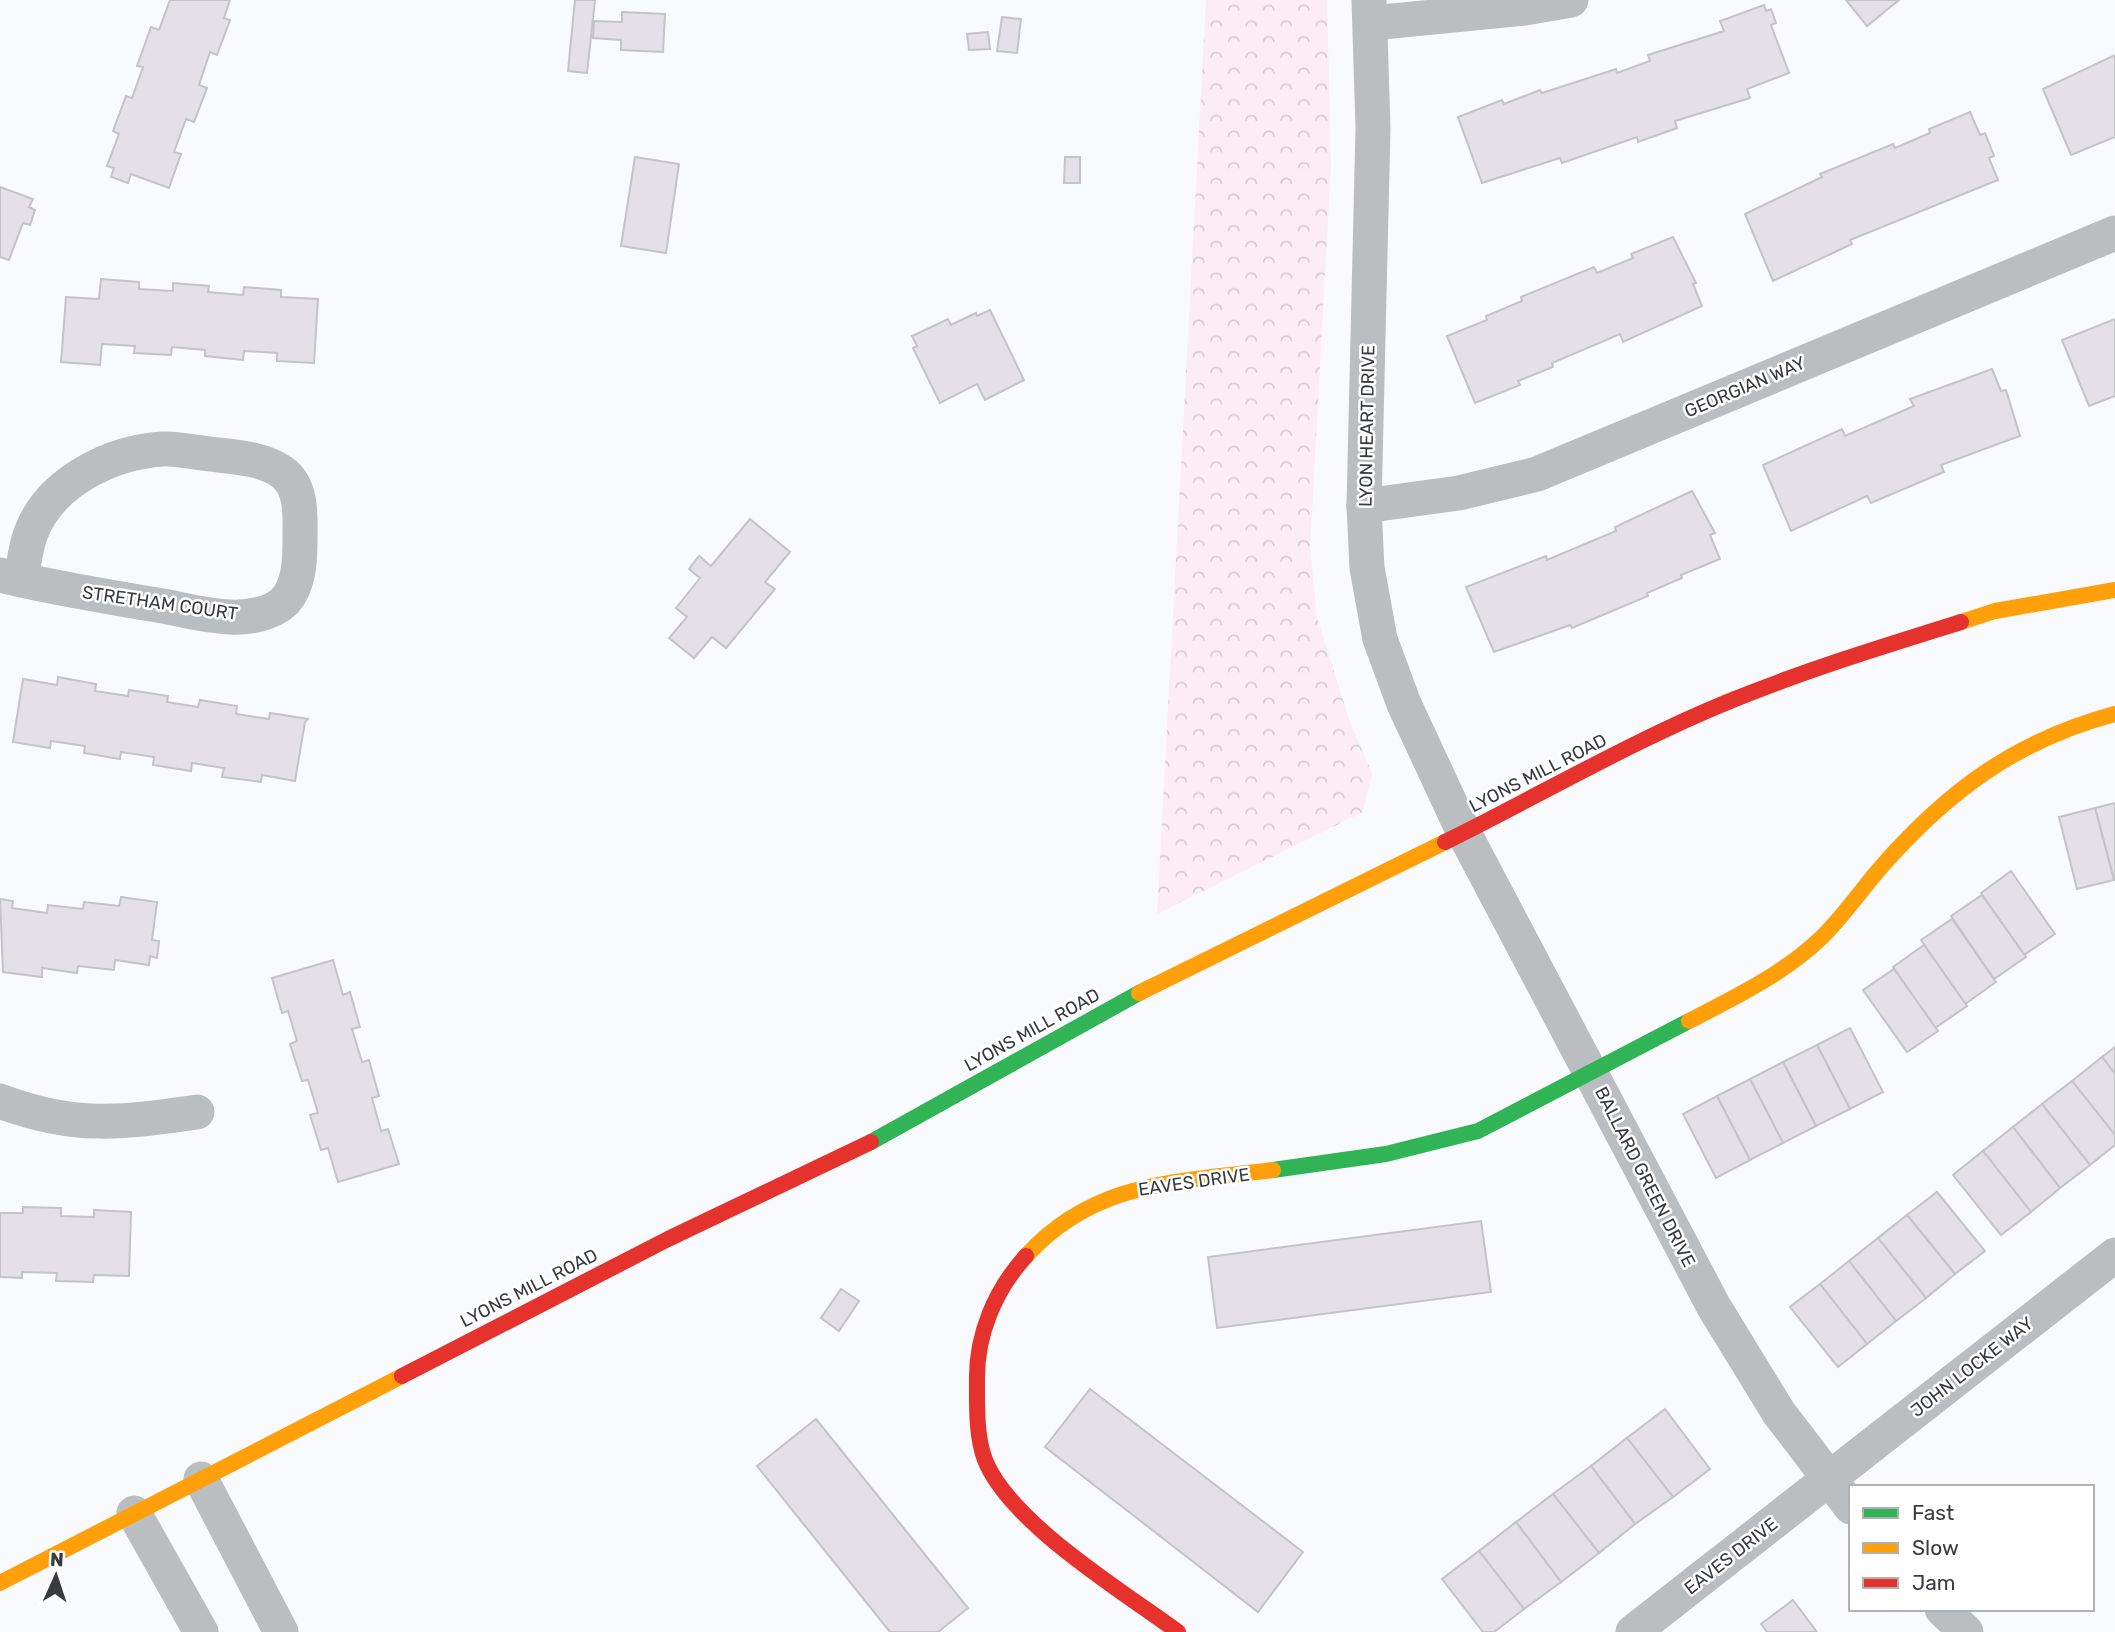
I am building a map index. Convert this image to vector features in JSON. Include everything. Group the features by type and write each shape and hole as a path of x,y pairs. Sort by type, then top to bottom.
{"main road":[{"name":"LYONS MILL ROAD","path":"0,1583 668,1239 884,1136 1111,1007 1464,833 1642,741 1730,701 1835,661 1996,611 2115,590"},
{"name":"EAVES DRIVE","path":"1178,1632 1023,1514 987,1464 978,1413 976,1360 980,1334 999,1289 1024,1255 1077,1213 1136,1188 1382,1156 1438,1144 1478,1131 1590,1070 1732,1000 1814,944 1900,846 1963,784 2013,752 2060,731 2115,714"}],"street":[{"path":"1371,11 1525,8 1571,0"},
{"name":"LYON HEART DRIVE","path":"1371,11 1373,128 1364,506 1367,568 1380,639 1404,704 1464,833"},
{"name":"GEORGIAN WAY","path":"1364,506 1459,493 1537,474 2115,233"},
{"name":"STRETHAM COURT","path":"165,449 243,458 270,465 284,473 295,486 299,507 300,563 294,586 284,602 260,615 231,617 11,578 31,533 61,490 108,460 165,449"},
{"name":"BALLARD GREEN DRIVE","path":"1464,833 1590,1070 1635,1163 1714,1307 1779,1412 1849,1504"},
{"path":"0,1101 35,1114 77,1122 129,1122 197,1112"},
{"name":"JOHN LOCKE WAY","path":"1829,1479 2115,1255"},
{"path":"201,1479 281,1632"},
{"name":"EAVES DRIVE","path":"1633,1632 1829,1479"},
{"path":"134,1513 201,1632"},
{"path":"1944,1611 1966,1632"}],"green space":[{"path":"1206,0 1327,0 1331,165 1310,548 1317,618 1351,725 1372,773 1363,812 1157,914"}],"building":[{"path":"170,0 230,0 224,18 230,20 217,55 210,52 199,85 207,88 194,122 186,119 174,152 181,154 169,188 131,174 128,183 111,177 114,168 107,166 119,134 113,131 126,96 132,98 143,67 137,66 151,27 159,30"},
{"path":"575,0 595,0 587,73 568,71"},
{"path":"1846,0 1899,0 1867,26"},
{"path":"1764,5 1766,11 1771,9 1776,23 1771,25 1789,73 1747,89 1750,98 1675,121 1677,128 1638,142 1637,137 1562,163 1560,158 1482,183 1458,117 1502,100 1504,104 1540,90 1542,93 1616,69 1617,73 1650,61 1648,55 1724,31 1720,21"},
{"path":"622,12 665,14 663,52 621,50 621,40 593,38 594,21 622,22"},
{"path":"1002,17 1021,19 1017,53 997,51"},
{"path":"988,32 990,49 969,50 967,34"},
{"path":"2115,55 2115,137 2071,155 2043,89"},
{"path":"1970,112 1980,135 1985,133 1994,156 1989,158 1998,180 1850,240 1852,244 1773,281 1745,214 1822,177 1820,174 1893,144 1895,148 1930,133 1929,129"},
{"path":"635,157 679,164 666,253 621,246"},
{"path":"1065,157 1080,157 1080,183 1064,183"},
{"path":"0,187 33,199 29,207 35,210 30,225 23,223 9,260 0,257"},
{"path":"1673,237 1696,283 1693,284 1702,306 1623,342 1620,334 1552,363 1553,367 1518,381 1520,385 1475,403 1447,336 1487,320 1486,316 1522,301 1521,297 1594,267 1597,273 1633,258 1631,254"},
{"path":"101,279 139,282 139,289 173,291 173,283 209,286 208,292 243,295 244,287 281,290 281,297 318,299 314,363 277,361 277,353 244,351 243,360 205,356 205,350 172,347 171,355 134,353 135,346 102,344 100,365 61,362 66,297 99,299"},
{"path":"990,310 1024,380 985,400 977,384 940,403 913,348 917,346 912,336 948,319 951,325 976,313 977,316"},
{"path":"2115,319 2115,396 2089,406 2062,340"},
{"path":"1992,369 2001,391 2006,390 2020,436 1941,465 1944,472 1871,503 1867,496 1791,531 1763,465 1842,429 1845,436 1914,406 1910,399"},
{"path":"1692,491 1715,533 1710,535 1720,559 1681,575 1682,578 1647,593 1648,596 1572,628 1570,625 1494,652 1466,587 1546,556 1547,560 1616,531 1615,527"},
{"path":"750,519 790,552 765,582 775,589 726,648 712,637 694,658 669,638 687,617 676,608 700,578 689,569 699,556 711,566"},
{"path":"58,677 96,684 95,691 128,696 129,690 168,696 167,702 198,707 200,700 237,706 236,714 269,719 270,713 308,719 305,722 295,781 262,775 261,782 222,777 224,768 192,763 191,771 153,765 154,757 121,752 120,759 84,753 85,746 51,741 50,748 13,742 23,679 57,685"},
{"path":"2115,803 2115,880 2114,880 2095,808"},
{"path":"2095,808 2114,880 2077,889 2059,817"},
{"path":"2011,871 2055,934 2024,955 1981,893"},
{"path":"1982,895 2026,957 1994,979 1951,916"},
{"path":"121,897 157,902 152,940 159,941 157,958 150,956 149,965 115,960 114,970 78,966 77,973 42,968 42,977 3,972 0,899 13,901 12,908 47,913 48,905 83,909 84,902 119,906"},
{"path":"1952,919 1996,982 1965,1004 1921,940"},
{"path":"1924,945 1967,1006 1935,1028 1893,967"},
{"path":"333,960 343,995 350,992 360,1027 352,1029 362,1062 369,1060 379,1096 372,1098 381,1131 388,1129 399,1164 338,1182 328,1148 321,1150 310,1115 318,1113 308,1080 302,1081 290,1044 297,1041 288,1011 282,1013 272,978"},
{"path":"1894,969 1938,1031 1907,1052 1863,990"},
{"path":"1850,1028 1883,1092 1850,1109 1817,1045"},
{"path":"1817,1045 1850,1109 1816,1126 1783,1062"},
{"path":"2115,1047 2115,1074 2102,1057"},
{"path":"2102,1057 2115,1074 2115,1135 2072,1081"},
{"path":"1783,1062 1816,1126 1783,1143 1750,1079"},
{"path":"1750,1079 1783,1143 1750,1160 1717,1096"},
{"path":"2072,1081 2115,1135 2115,1145 2090,1165 2042,1104"},
{"path":"1717,1096 1750,1160 1716,1178 1683,1114"},
{"path":"2042,1104 2090,1165 2060,1188 2013,1127"},
{"path":"2013,1127 2060,1188 2031,1212 1983,1151"},
{"path":"1983,1151 2031,1212 2001,1235 1953,1175"},
{"path":"1937,1192 1985,1251 1955,1274 1907,1215"},
{"path":"23,1207 61,1208 61,1216 94,1217 94,1210 131,1212 129,1276 94,1275 93,1282 56,1281 57,1273 22,1272 22,1278 0,1277 0,1213 23,1213"},
{"path":"1907,1215 1955,1274 1926,1298 1878,1238"},
{"path":"1481,1221 1491,1292 1217,1328 1208,1257"},
{"path":"1878,1238 1926,1298 1896,1321 1849,1261"},
{"path":"1849,1261 1896,1321 1867,1344 1820,1284"},
{"path":"1820,1284 1867,1344 1838,1367 1790,1307"},
{"path":"841,1289 859,1301 839,1331 821,1318"},
{"path":"1090,1389 1303,1552 1258,1612 1045,1447"},
{"path":"1665,1409 1710,1469 1673,1497 1627,1438"},
{"path":"816,1419 968,1608 938,1632 890,1632 757,1466"},
{"path":"1627,1438 1673,1497 1635,1524 1591,1466"},
{"path":"1591,1466 1635,1524 1599,1553 1553,1494"},
{"path":"1553,1494 1599,1553 1561,1582 1516,1522"},
{"path":"1516,1522 1561,1582 1524,1609 1479,1551"},
{"path":"1479,1551 1524,1609 1494,1632 1483,1632 1442,1579"},
{"path":"1793,1600 1817,1632 1767,1632 1761,1624"}],"traffic: fast":[{"path":"871,1142 1139,993"},
{"path":"1273,1170 1386,1154 1478,1131 1689,1021"}],"traffic: slow":[{"path":"1961,622 1995,611 2115,590"},
{"path":"1689,1021 1758,985 1806,952 1836,922 1907,839 1959,791 2016,753 2047,738 2115,714"},
{"path":"1139,993 1445,842"},
{"path":"1026,1256 1053,1231 1080,1212 1110,1199 1172,1182 1273,1170"},
{"path":"0,1583 402,1376"}],"traffic: jam":[{"path":"1445,842 1622,751 1730,701 1874,649 1961,622"},
{"path":"402,1376 668,1239 871,1142"},
{"path":"1026,1256 997,1298 980,1347 977,1411 985,1460 998,1484 1043,1532 1100,1577 1178,1632"}]}
